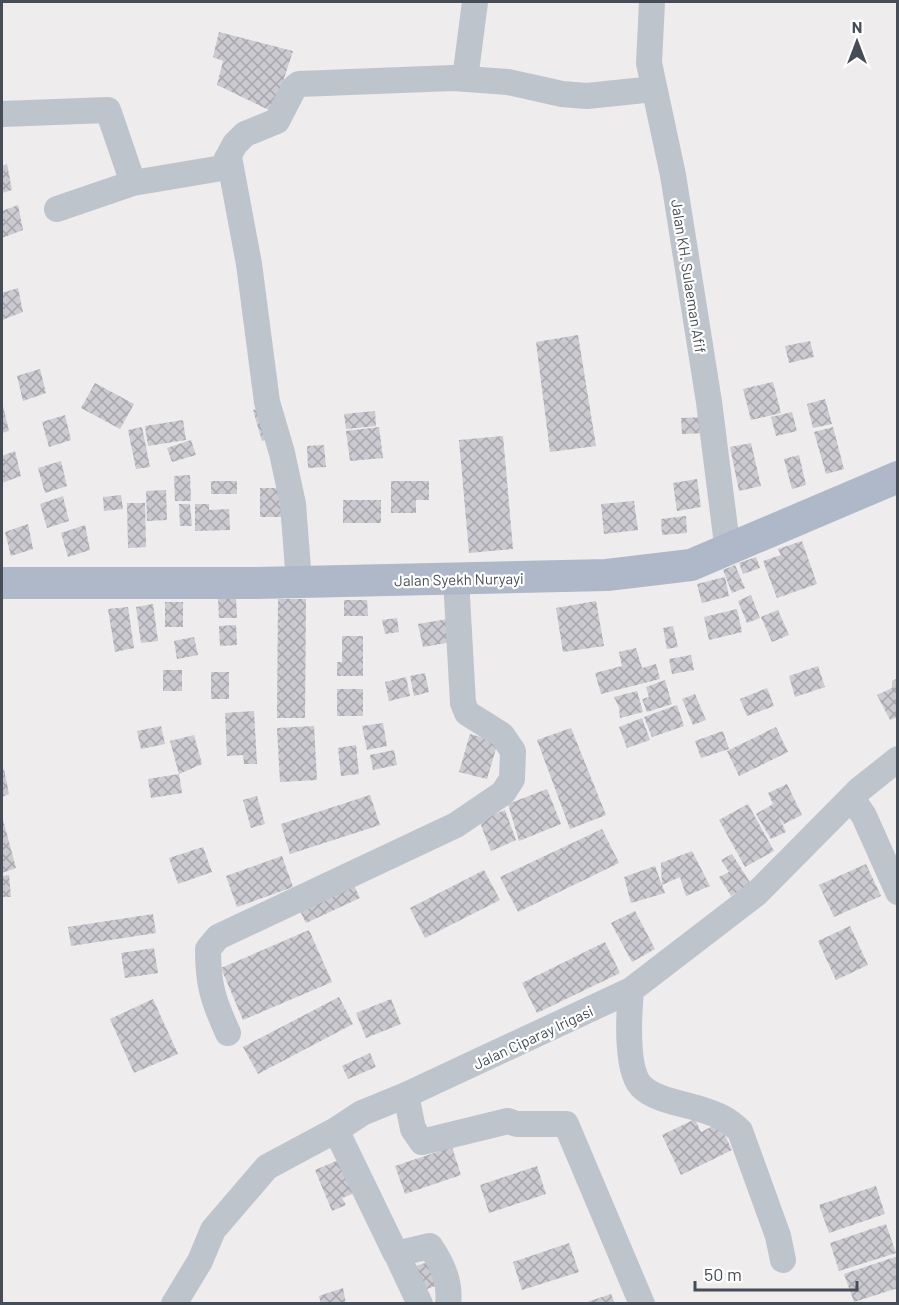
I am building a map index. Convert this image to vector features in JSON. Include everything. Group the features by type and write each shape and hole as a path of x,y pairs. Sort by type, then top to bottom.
{"main road":[{"name":"Jalan Syekh Nuryayi","path":"2,583 299,582 653,572 691,565 728,552 897,477"}],"street":[{"path":"465,79 475,2"},
{"name":"Jalan KH. Sulaeman Afif","path":"652,2 649,63 673,175 708,391 728,552"},
{"path":"57,209 133,183 222,168 235,144 247,132 277,121 294,88 299,84 465,79 508,82 562,94 587,96 654,89"},
{"path":"2,114 108,110 133,183"},
{"path":"230,157 249,264 267,402 282,453 293,504 299,582"},
{"path":"228,1033 211,996 209,977 208,949 218,937 456,825 502,794 512,779 513,751 502,735 467,713 464,703 456,579"},
{"name":"Jalan Ciparay Irigasi","path":"174,1304 200,1261 213,1230 247,1187 267,1167 336,1130 362,1113 630,997 756,894 857,805 897,759"},
{"path":"857,805 897,892"},
{"path":"630,997 629,1032 635,1074 640,1085 652,1094 716,1113 729,1120 741,1131 778,1236 783,1260"},
{"path":"406,1095 413,1129 422,1142 508,1121 517,1124 566,1124 642,1304"},
{"path":"336,1130 420,1304"},
{"path":"397,1255 422,1246 430,1246 444,1271 450,1289 448,1304"}],"building":[{"path":"219,32 293,51 273,112 217,85 223,61 213,57"},
{"path":"7,164 12,190 2,193 2,166"},
{"path":"18,205 23,230 2,238 2,211"},
{"path":"18,288 23,312 2,320 2,293"},
{"path":"578,335 596,446 550,452 536,342"},
{"path":"810,341 814,357 789,363 785,346"},
{"path":"40,369 46,393 23,401 17,376"},
{"path":"773,382 781,413 751,420 743,389"},
{"path":"95,383 134,404 120,429 81,408"},
{"path":"825,399 832,424 813,428 807,404"},
{"path":"2,407 9,431 2,433"},
{"path":"267,407 275,437 262,441 253,410"},
{"path":"375,411 376,426 346,429 344,414"},
{"path":"792,412 797,431 776,436 771,417"},
{"path":"65,415 71,440 49,447 42,422"},
{"path":"706,417 707,433 682,434 681,418"},
{"path":"183,420 186,440 148,446 145,426"},
{"path":"142,427 150,467 136,469 128,430"},
{"path":"379,427 383,458 350,461 346,431"},
{"path":"833,427 844,469 826,474 814,432"},
{"path":"503,436 513,549 469,553 459,440"},
{"path":"191,440 196,455 172,462 167,448"},
{"path":"751,443 761,486 739,491 730,447"},
{"path":"324,445 326,467 308,468 307,446"},
{"path":"15,451 21,476 2,483 2,456"},
{"path":"799,455 806,485 792,489 784,459"},
{"path":"61,461 67,486 45,493 38,468"},
{"path":"190,475 191,501 175,501 174,476"},
{"path":"697,479 701,507 677,511 673,483"},
{"path":"211,481 237,481 237,494 211,494"},
{"path":"391,481 429,481 429,500 416,500 416,513 391,513"},
{"path":"260,488 284,488 284,517 260,517"},
{"path":"166,490 167,520 147,521 146,491"},
{"path":"121,495 123,509 104,511 103,497"},
{"path":"63,496 69,521 47,528 40,504"},
{"path":"343,500 381,500 381,523 343,523"},
{"path":"634,501 638,530 604,534 601,504"},
{"path":"127,503 145,503 146,547 128,548"},
{"path":"179,504 190,504 192,526 180,526"},
{"path":"195,504 209,504 209,510 229,509 230,530 195,531"},
{"path":"686,516 687,533 662,535 661,519"},
{"path":"28,524 33,549 11,556 5,532"},
{"path":"85,525 90,550 68,557 61,533"},
{"path":"802,541 817,584 777,598 763,561 781,555 778,549"},
{"path":"756,557 760,568 743,574 739,563"},
{"path":"735,565 745,588 732,593 723,570"},
{"path":"725,577 729,596 702,603 697,584"},
{"path":"751,595 760,618 747,623 738,601"},
{"path":"218,598 236,598 237,618 219,618"},
{"path":"278,599 306,599 305,718 277,718"},
{"path":"344,600 367,600 368,616 344,616"},
{"path":"596,601 604,646 563,652 556,608"},
{"path":"165,602 183,602 183,627 165,627"},
{"path":"153,604 158,641 141,643 136,607"},
{"path":"128,607 134,648 115,652 108,609"},
{"path":"737,609 742,632 709,640 704,617"},
{"path":"778,610 789,635 772,642 761,617"},
{"path":"397,618 399,632 385,634 382,620"},
{"path":"454,618 458,641 423,647 418,624"},
{"path":"236,625 237,645 220,646 219,626"},
{"path":"673,626 678,647 667,649 663,628"},
{"path":"342,636 363,636 363,676 337,676 337,662 342,662"},
{"path":"194,637 198,655 177,659 174,641"},
{"path":"636,648 642,668 656,664 660,679 601,694 595,673 622,666 619,652"},
{"path":"691,655 694,670 672,674 669,659"},
{"path":"818,666 825,687 795,697 789,676"},
{"path":"163,670 182,670 182,691 163,691"},
{"path":"211,672 229,672 229,699 211,699"},
{"path":"425,673 429,692 414,696 410,676"},
{"path":"406,677 410,696 389,701 385,682"},
{"path":"898,678 898,717 890,720 877,695 892,688 892,681"},
{"path":"665,680 672,704 647,712 642,699 649,697 646,687"},
{"path":"767,688 774,706 747,716 740,699"},
{"path":"337,689 363,689 363,716 337,716"},
{"path":"637,691 643,712 620,718 619,707 614,697"},
{"path":"695,694 706,720 693,725 682,699"},
{"path":"677,705 684,726 652,737 644,717"},
{"path":"254,711 257,764 244,764 243,755 227,756 225,713"},
{"path":"642,718 650,740 627,748 619,727"},
{"path":"383,723 387,746 367,750 362,726"},
{"path":"161,726 165,744 141,749 137,731"},
{"path":"314,726 317,780 280,782 277,728"},
{"path":"776,727 788,752 739,776 727,751"},
{"path":"571,728 606,815 570,829 537,740"},
{"path":"723,731 729,749 701,758 695,741"},
{"path":"470,734 498,742 487,779 459,772"},
{"path":"194,735 202,764 179,774 170,741"},
{"path":"356,745 359,774 341,776 338,748"},
{"path":"394,750 397,765 373,770 370,755"},
{"path":"4,769 9,794 2,797 2,770"},
{"path":"179,774 182,793 151,798 148,779"},
{"path":"787,784 802,815 784,824 779,817 786,832 771,839 756,814 773,804 768,793"},
{"path":"547,789 561,824 519,841 508,804"},
{"path":"370,795 380,825 290,854 281,824"},
{"path":"257,796 265,824 251,828 243,800"},
{"path":"748,804 774,851 745,867 719,820"},
{"path":"505,810 516,840 491,851 479,820"},
{"path":"2,816 16,868 2,873"},
{"path":"602,829 619,863 518,912 500,877"},
{"path":"203,847 212,872 178,884 169,858"},
{"path":"692,851 710,886 686,896 680,877 662,885 661,863"},
{"path":"732,854 751,884 731,896 719,877 729,872 721,860"},
{"path":"282,856 293,887 237,907 226,876"},
{"path":"866,864 881,896 834,917 819,885"},
{"path":"655,866 665,893 631,903 624,877"},
{"path":"484,870 500,900 425,938 410,908"},
{"path":"9,875 11,897 2,897 2,876"},
{"path":"350,877 360,898 306,923 296,903"},
{"path":"635,911 655,949 632,962 611,923"},
{"path":"153,914 156,933 71,946 68,927"},
{"path":"850,926 868,965 836,980 818,941"},
{"path":"309,930 332,982 243,1020 221,968"},
{"path":"605,942 620,973 537,1013 522,983"},
{"path":"154,948 158,973 125,978 121,953"},
{"path":"339,997 353,1024 258,1074 243,1047"},
{"path":"153,999 178,1054 134,1073 110,1019"},
{"path":"391,999 401,1024 366,1038 356,1013"},
{"path":"370,1053 376,1067 348,1079 342,1066"},
{"path":"695,1119 701,1132 719,1123 732,1150 681,1175 662,1135"},
{"path":"452,1147 461,1175 405,1194 395,1166"},
{"path":"341,1159 355,1193 342,1198 346,1205 332,1211 315,1170"},
{"path":"537,1166 546,1194 489,1213 480,1185"},
{"path":"876,1186 885,1214 829,1233 819,1205"},
{"path":"886,1224 896,1253 839,1271 830,1243"},
{"path":"569,1243 579,1272 522,1290 513,1262"},
{"path":"898,1256 898,1288 854,1302 844,1274"},
{"path":"435,1260 441,1284 419,1292 412,1267"},
{"path":"343,1288 346,1304 321,1304 319,1296"},
{"path":"611,1294 615,1304 584,1304 584,1303"}]}
